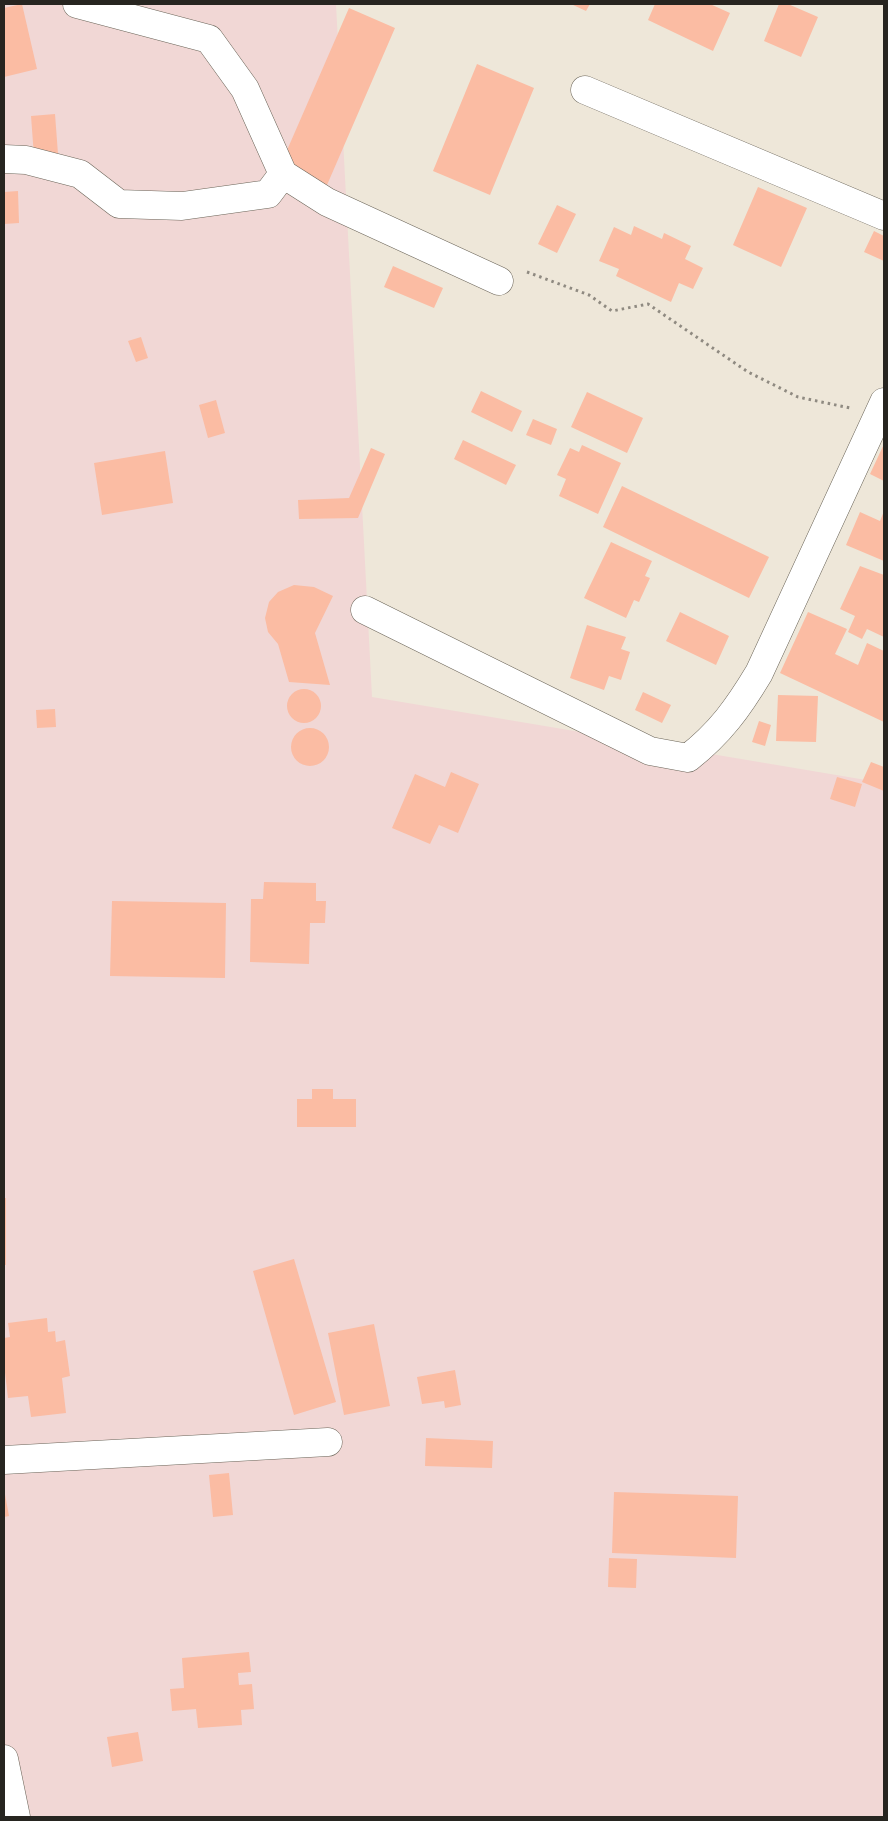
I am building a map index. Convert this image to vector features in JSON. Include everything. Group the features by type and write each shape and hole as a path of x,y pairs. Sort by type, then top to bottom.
{"street":[{"path":"77,4 209,38 245,89 283,174 327,202 511,276"},
{"path":"585,90 884,216"},
{"path":"4,159 26,160 80,174 119,204 182,206 268,194 283,174"},
{"path":"365,610 650,751 688,758 711,740 732,716 759,673 882,406"},
{"path":"4,1460 328,1442"},
{"path":"4,1759 16,1817"}],"path":[{"path":"511,276 541,276 588,295 612,311 648,304 748,372 798,396 844,407 882,406"}],"shaded area":[{"path":"4,4 336,4 372,697 884,783 884,1817 4,1817"}],"building":[{"path":"22,4 37,69 4,77 4,8"},
{"path":"571,4 590,4 586,11"},
{"path":"655,4 710,4 730,13 713,51 648,20"},
{"path":"779,4 788,4 818,17 801,57 764,41"},
{"path":"349,8 395,28 327,185 281,164"},
{"path":"477,64 534,88 490,195 433,171"},
{"path":"55,114 58,154 34,156 31,116"},
{"path":"758,187 807,208 781,267 733,245"},
{"path":"18,191 19,223 4,224 4,192"},
{"path":"557,205 576,214 557,253 538,244"},
{"path":"634,226 662,239 664,233 691,246 685,259 703,268 693,289 679,283 671,302 616,276 619,269 599,261 614,227 631,235"},
{"path":"874,231 884,236 884,261 864,252"},
{"path":"393,266 443,288 434,308 384,287"},
{"path":"141,337 148,358 136,362 128,341"},
{"path":"481,391 522,411 512,432 471,412"},
{"path":"587,392 643,418 627,453 571,427"},
{"path":"216,400 225,433 208,438 199,405"},
{"path":"533,419 557,429 551,445 526,435"},
{"path":"463,440 516,465 506,485 454,459"},
{"path":"884,444 884,481 870,474"},
{"path":"582,445 621,463 598,514 559,496 566,479 557,475 570,448 579,452"},
{"path":"371,448 385,454 358,518 299,519 298,500 349,498"},
{"path":"165,451 173,503 102,515 94,463"},
{"path":"622,486 769,557 749,598 603,527"},
{"path":"884,511 884,561 846,545 860,512 880,521"},
{"path":"611,542 652,561 645,576 650,578 639,602 634,600 626,618 584,598"},
{"path":"860,566 884,575 884,637 867,629 862,639 848,632 855,616 840,609"},
{"path":"294,585 314,587 333,596 315,633 330,685 289,682 278,644 268,632 265,618 269,602 278,592"},
{"path":"680,612 729,636 716,665 666,641"},
{"path":"808,612 847,629 835,654 858,665 867,643 884,651 884,722 780,673"},
{"path":"587,625 626,637 621,649 630,652 621,680 609,676 604,690 570,678"},
{"path":"304,689 311,690 316,694 320,699 320,713 316,718 311,722 304,723 297,722 292,718 288,713 287,706 288,699 292,694 297,690"},
{"path":"643,692 671,705 662,723 635,710"},
{"path":"778,695 818,696 816,742 776,741"},
{"path":"55,709 56,727 37,728 36,710"},
{"path":"759,721 771,725 765,746 752,742"},
{"path":"310,728 324,733 329,747 324,761 310,766 296,761 291,747 296,733"},
{"path":"871,762 884,767 884,791 862,782"},
{"path":"451,772 479,784 458,833 439,825 430,844 392,828 415,774 445,787"},
{"path":"837,777 862,784 855,807 830,799"},
{"path":"264,882 316,883 316,901 326,901 325,923 310,923 309,964 250,962 251,899 263,899"},
{"path":"112,901 226,903 225,978 110,976"},
{"path":"312,1089 333,1089 333,1099 356,1099 356,1127 297,1127 297,1099 312,1099"},
{"path":"4,1198 6,1198 6,1265 4,1265"},
{"path":"294,1259 336,1402 294,1415 253,1271"},
{"path":"47,1318 48,1332 55,1331 56,1342 65,1340 70,1376 62,1378 66,1413 31,1417 28,1396 8,1398 4,1364 4,1338 10,1337 8,1323"},
{"path":"374,1324 390,1406 344,1415 328,1333"},
{"path":"455,1370 461,1405 445,1408 444,1401 422,1404 417,1377"},
{"path":"426,1438 493,1441 492,1468 425,1466"},
{"path":"229,1473 233,1515 213,1517 209,1475"},
{"path":"4,1489 9,1516 4,1517"},
{"path":"614,1492 738,1496 736,1558 612,1553"},
{"path":"609,1558 637,1559 636,1588 608,1587"},
{"path":"249,1652 251,1672 238,1673 239,1685 252,1684 254,1709 241,1710 242,1725 198,1728 196,1709 172,1711 170,1689 184,1688 182,1658"},
{"path":"138,1732 143,1761 112,1767 107,1737"}]}
